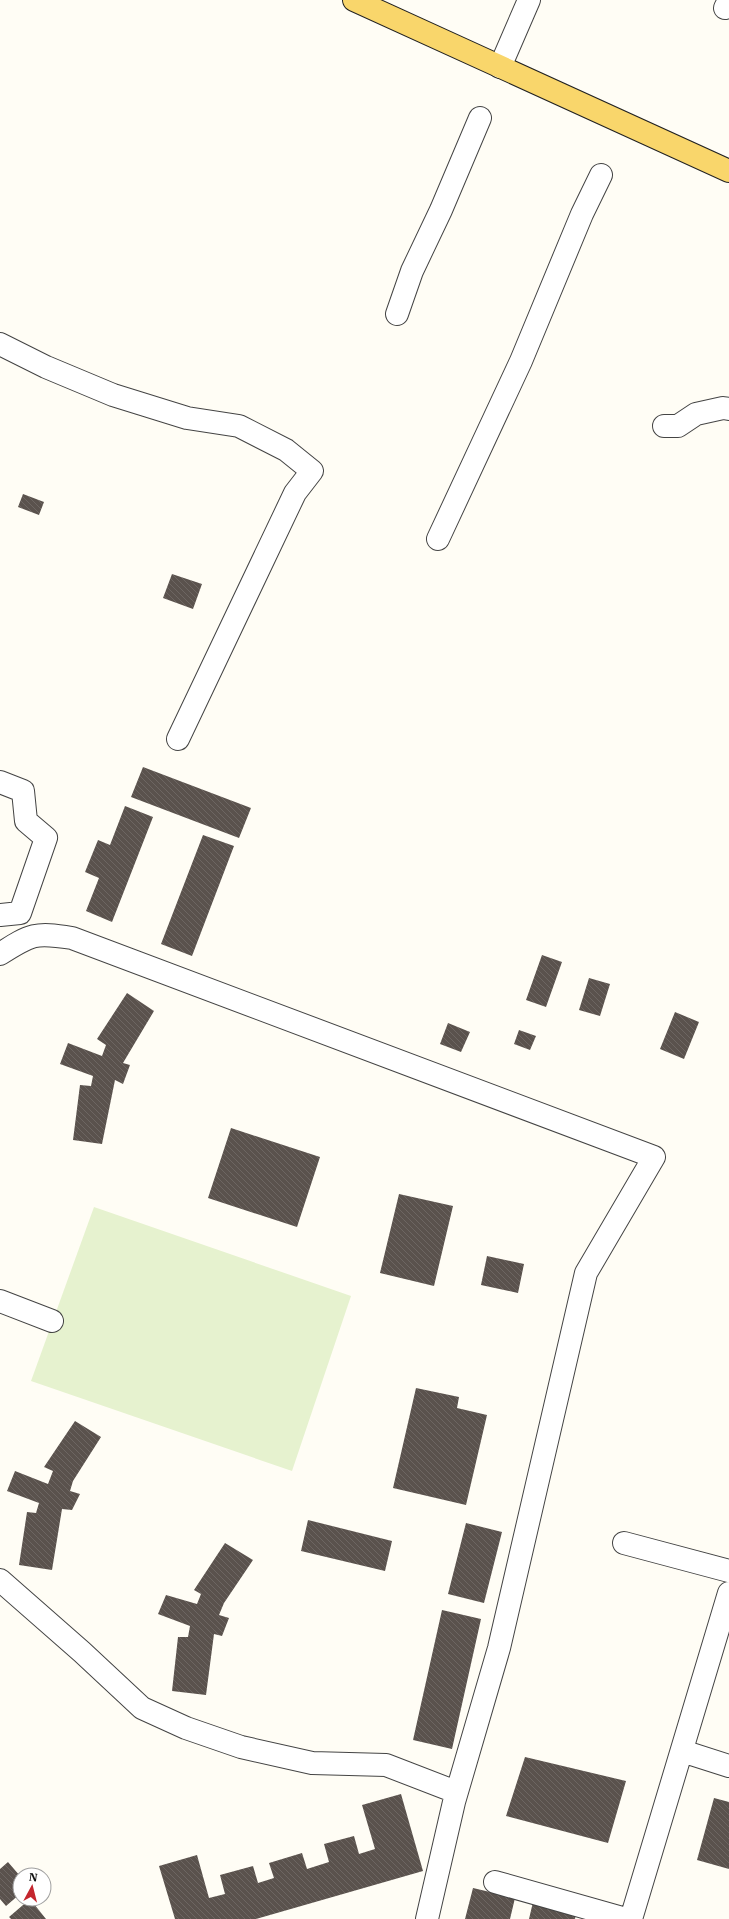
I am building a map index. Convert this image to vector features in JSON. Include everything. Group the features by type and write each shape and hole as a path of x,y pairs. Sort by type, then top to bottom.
{"main road":[{"path":"354,0 729,171"}],"street":[{"path":"500,67 530,0"},
{"path":"397,314 412,271 441,210 480,118"},
{"path":"438,539 521,361 582,214 601,175"},
{"path":"0,344 46,367 113,395 187,418 239,426 286,450 312,471 295,493 178,739"},
{"path":"664,426 678,426 696,414 723,408 729,409"},
{"path":"0,782 23,791 26,821 46,838 20,913 0,915"},
{"path":"0,954 23,939 44,934 72,938 654,1157 586,1273 499,1648 456,1792 427,1919"},
{"path":"0,1301 52,1321"},
{"path":"624,1544 729,1571"},
{"path":"0,1580 82,1652 142,1708 173,1722 240,1747 312,1763 386,1765 456,1792"},
{"path":"631,1919 729,1593"},
{"path":"682,1751 729,1766"},
{"path":"495,1882 626,1919"}],"green space":[{"path":"94,1207 351,1296 292,1471 31,1381"}],"building":[{"path":"23,494 44,502 39,515 18,507"},
{"path":"172,574 202,584 193,609 163,598"},
{"path":"143,767 251,808 239,838 131,797"},
{"path":"125,806 153,817 112,922 86,911 99,878 85,872 98,840 110,845"},
{"path":"203,835 234,846 192,956 161,944"},
{"path":"542,955 562,962 546,1007 526,1000"},
{"path":"589,978 610,984 600,1016 579,1010"},
{"path":"127,993 154,1011 123,1063 130,1065 123,1084 115,1080 102,1144 73,1140 80,1085 91,1086 93,1076 60,1064 68,1043 102,1056 106,1045 97,1039"},
{"path":"675,1012 699,1022 684,1059 660,1049"},
{"path":"448,1023 470,1032 461,1052 440,1044"},
{"path":"519,1030 536,1036 530,1050 514,1044"},
{"path":"231,1128 320,1157 297,1227 208,1198"},
{"path":"399,1194 453,1206 434,1286 380,1273"},
{"path":"487,1256 524,1264 518,1293 481,1285"},
{"path":"416,1388 459,1397 457,1408 487,1415 466,1505 393,1488"},
{"path":"75,1421 101,1437 73,1481 70,1491 80,1494 72,1510 62,1509 52,1570 19,1565 27,1512 36,1513 39,1503 7,1491 15,1471 48,1484 53,1471 44,1467"},
{"path":"308,1520 392,1541 385,1571 301,1551"},
{"path":"466,1523 502,1532 484,1603 448,1594"},
{"path":"225,1543 253,1560 224,1603 219,1615 229,1618 222,1636 214,1634 206,1695 172,1691 178,1637 188,1637 190,1626 158,1614 166,1595 197,1604 201,1594 194,1590"},
{"path":"442,1610 481,1619 452,1749 413,1740"},
{"path":"525,1757 626,1781 608,1843 506,1816"},
{"path":"401,1794 423,1871 256,1919 175,1919 159,1866 197,1855 209,1898 225,1894 220,1875 253,1866 258,1883 274,1878 269,1863 302,1853 307,1869 329,1862 324,1844 354,1836 359,1854 375,1849 362,1805"},
{"path":"714,1798 729,1802 729,1869 697,1860"},
{"path":"8,1862 12,1867 12,1901 6,1906 0,1899 0,1869"},
{"path":"473,1888 515,1898 510,1919 465,1919"},
{"path":"533,1902 576,1913 575,1919 529,1919"},
{"path":"21,1907 36,1907 46,1919 11,1919 9,1917"}]}
